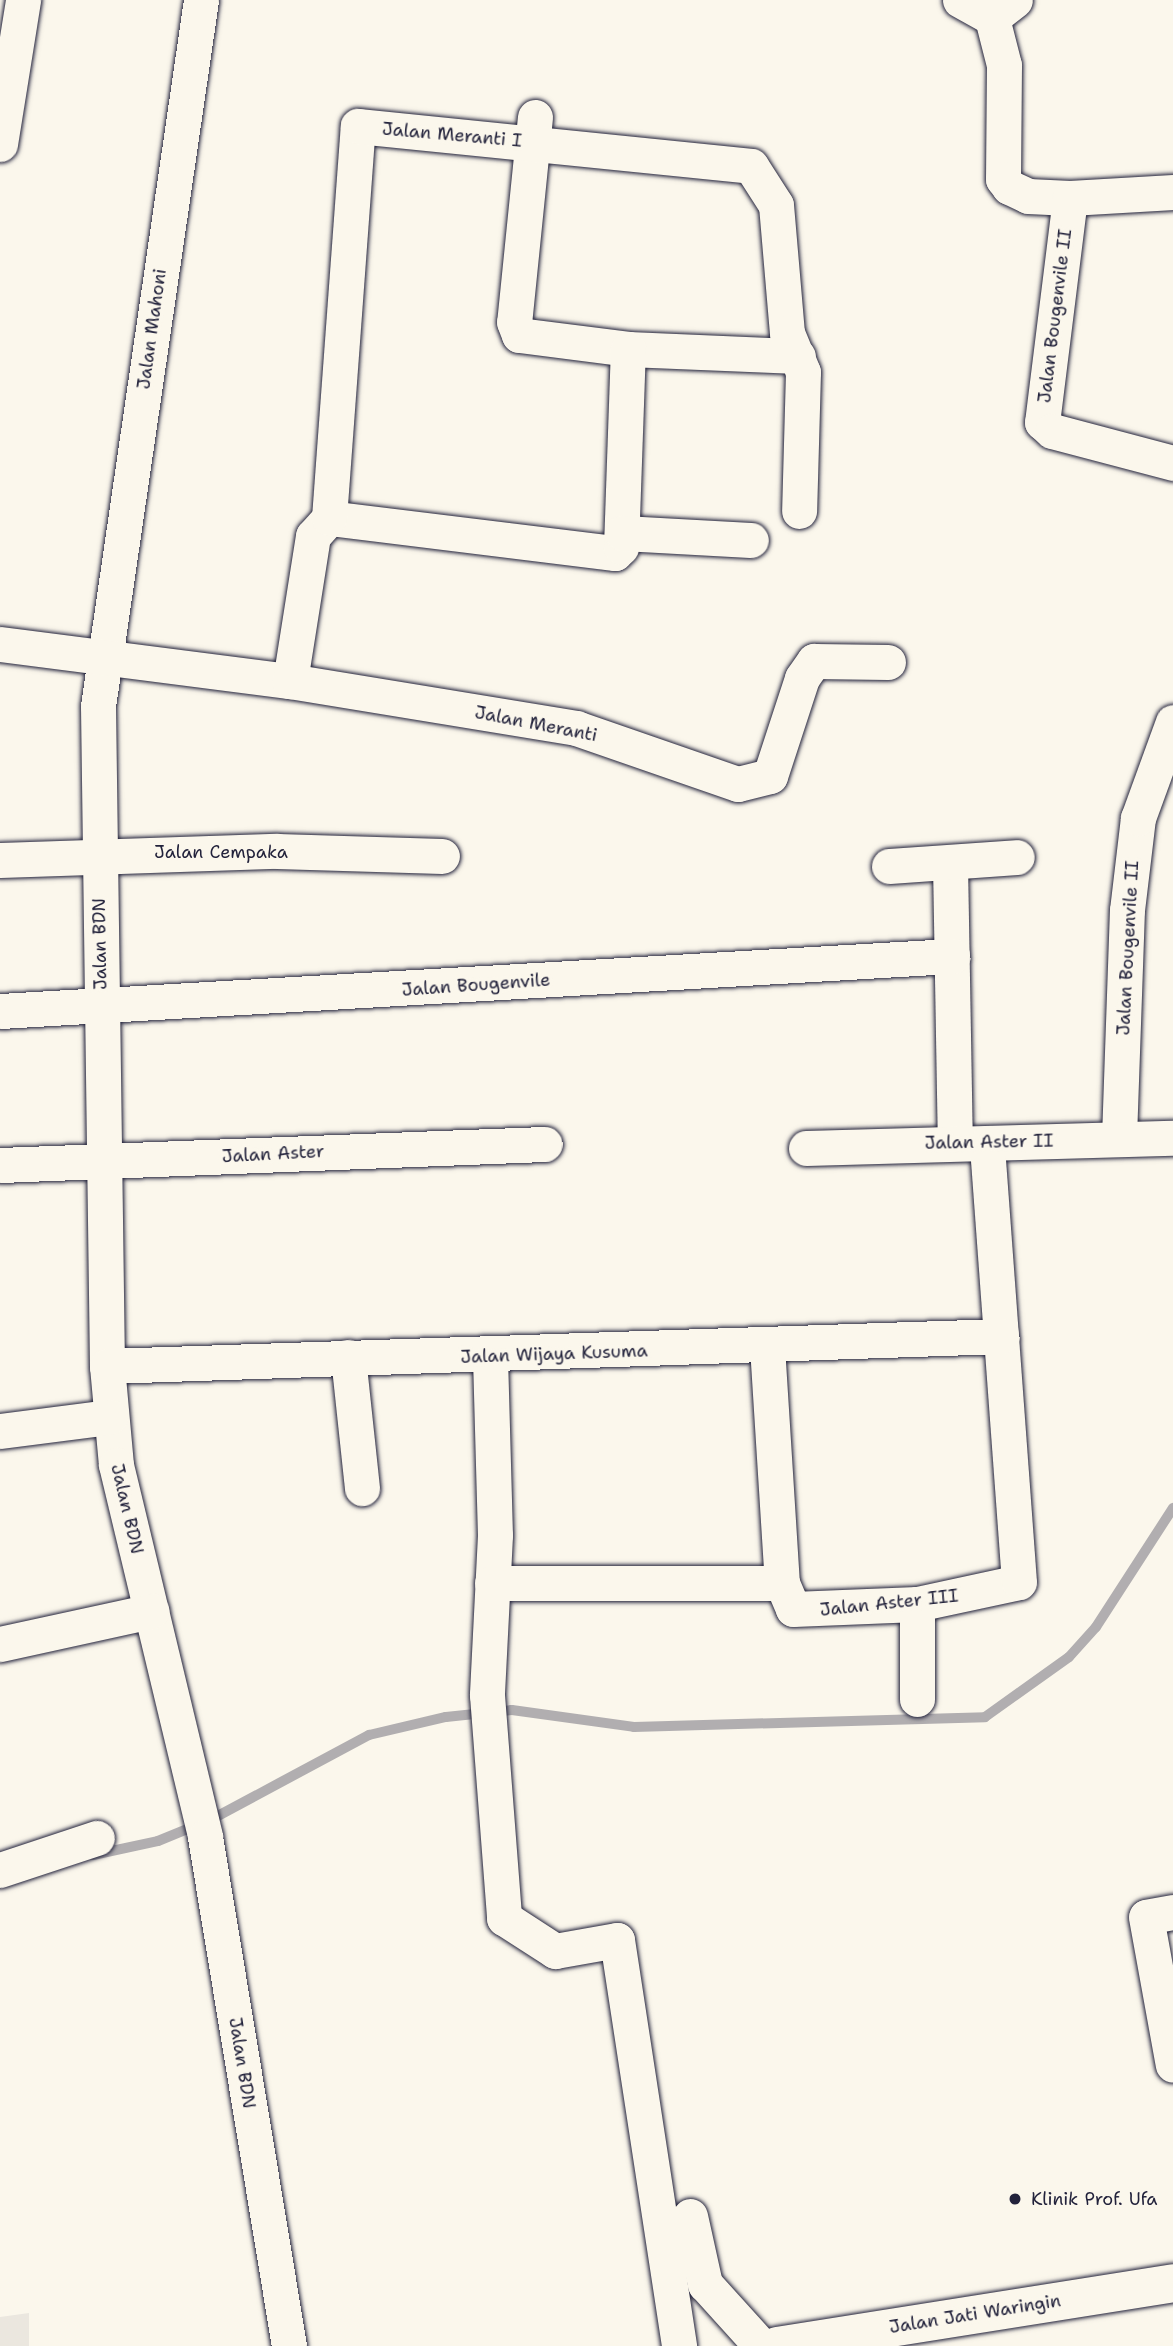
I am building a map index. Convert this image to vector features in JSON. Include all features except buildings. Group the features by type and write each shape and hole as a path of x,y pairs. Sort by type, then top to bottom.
{"main road":[{"name":"Jalan Jati Waringin","path":"777,2346 1173,2283"}],"street":[{"path":"0,144 23,0"},
{"name":"Jalan Mahoni","path":"101,658 201,0"},
{"path":"960,0 1004,9 1003,179 1028,195 1070,198 1173,192"},
{"name":"Jalan Meranti I","path":"290,681 313,536 329,518 358,126 534,130 751,166 776,205 787,333 799,356 806,388 799,510"},
{"path":"534,130 514,322 519,335 628,349 799,356"},
{"name":"Jalan Bougenvile II","path":"1070,198 1042,422 1052,431 1173,463"},
{"path":"329,518 607,555 621,547 628,349"},
{"path":"622,533 751,540"},
{"name":"Jalan Meranti","path":"0,644 290,681 576,728 738,784 770,776 802,678 814,661 888,662"},
{"name":"Jalan BDN","path":"101,658 98,706 99,853 110,1417 151,1611 198,1798 289,2346"},
{"name":"Jalan Bougenvile II","path":"1119,1138 1127,910 1138,818 1173,722"},
{"name":"Jalan Cempaka","path":"0,860 99,853 442,856"},
{"path":"889,866 1017,858"},
{"name":"Jalan Aster III","path":"767,1346 784,1600 804,1612 917,1604 1008,1587 1023,1571 1001,1336 972,1142 952,956 950,863"},
{"name":"Jalan Bougenvile","path":"0,1011 101,1009 952,956"},
{"name":"Jalan Aster II","path":"806,1149 1173,1138"},
{"name":"Jalan Aster","path":"0,1165 106,1164 545,1144"},
{"name":"Jalan Wijaya Kusuma","path":"107,1366 348,1357 490,1357 1001,1336"},
{"path":"348,1357 362,1488"},
{"path":"490,1357 492,1583 489,1711 504,1918 555,1951 617,1940 679,2346"},
{"path":"0,1431 110,1417"},
{"path":"492,1583 782,1583"},
{"path":"917,1604 917,1699"},
{"path":"0,1644 151,1611"},
{"path":"0,1870 97,1838"},
{"path":"1173,1912 1146,1917 1154,1980 1173,2065"},
{"path":"690,2216 705,2284 761,2346"}],"shaded area":[{"path":"29,2313 29,2346 0,2346 0,2317"}],"waterway":[{"path":"93,1855 158,1841 214,1818 369,1735 446,1717 512,1710 634,1727 985,1717 1069,1657 1096,1627 1173,1508"}],"place":[{"name":"Klinik Prof. Ufa","path":"1015,2199"}]}
